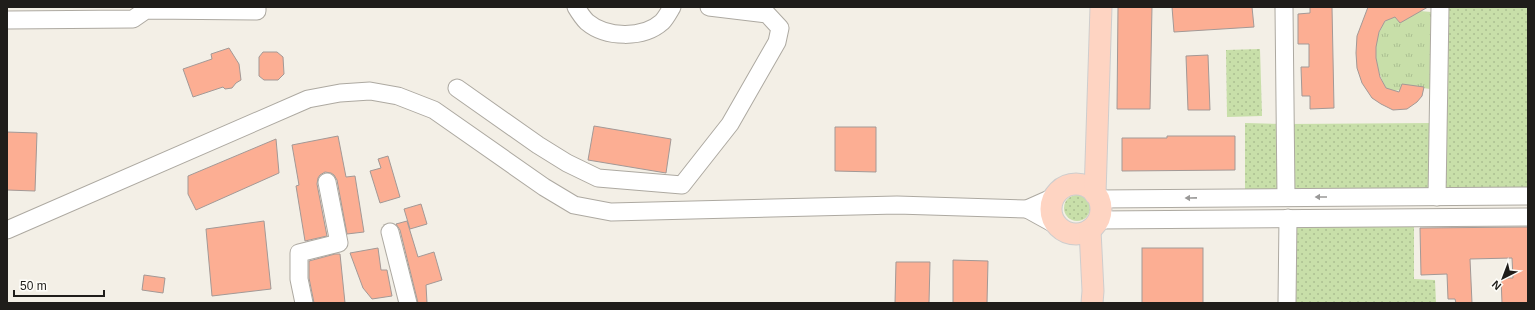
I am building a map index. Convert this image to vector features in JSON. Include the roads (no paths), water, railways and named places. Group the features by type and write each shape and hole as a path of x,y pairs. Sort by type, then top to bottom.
{"main road":[{"path":"1092,297 1096,211 1096,134 1101,7"},
{"path":"1092,297 1082,252 1052,218 1051,203 1086,165 1096,134"},
{"path":"1060,192 1073,184 1082,185 1089,188 1096,211 1085,233 1074,234 1060,228"}],"street":[{"path":"7,20 133,18 146,8 257,11 257,7"},
{"path":"576,7 587,22 605,31 624,34 641,33 651,29 663,22 672,7"},
{"path":"673,210 682,185 730,124 777,42 780,28 767,14 708,7"},
{"path":"1284,7 1286,197"},
{"path":"1437,197 1440,7"},
{"path":"457,88 538,145 567,163 598,178 682,185"},
{"path":"7,230 308,99 340,93 370,91 398,96 434,110 544,187 574,205 611,212 897,205 1027,209 1060,228"},
{"path":"304,303 299,279 299,253 339,243 327,182"},
{"path":"1027,209 1060,192"},
{"path":"1096,211 1286,197 1528,196"},
{"path":"1096,211 1528,207"},
{"path":"1096,211 1288,218 1528,217"},
{"path":"1287,303 1288,218"},
{"path":"390,232 408,303"}]}
